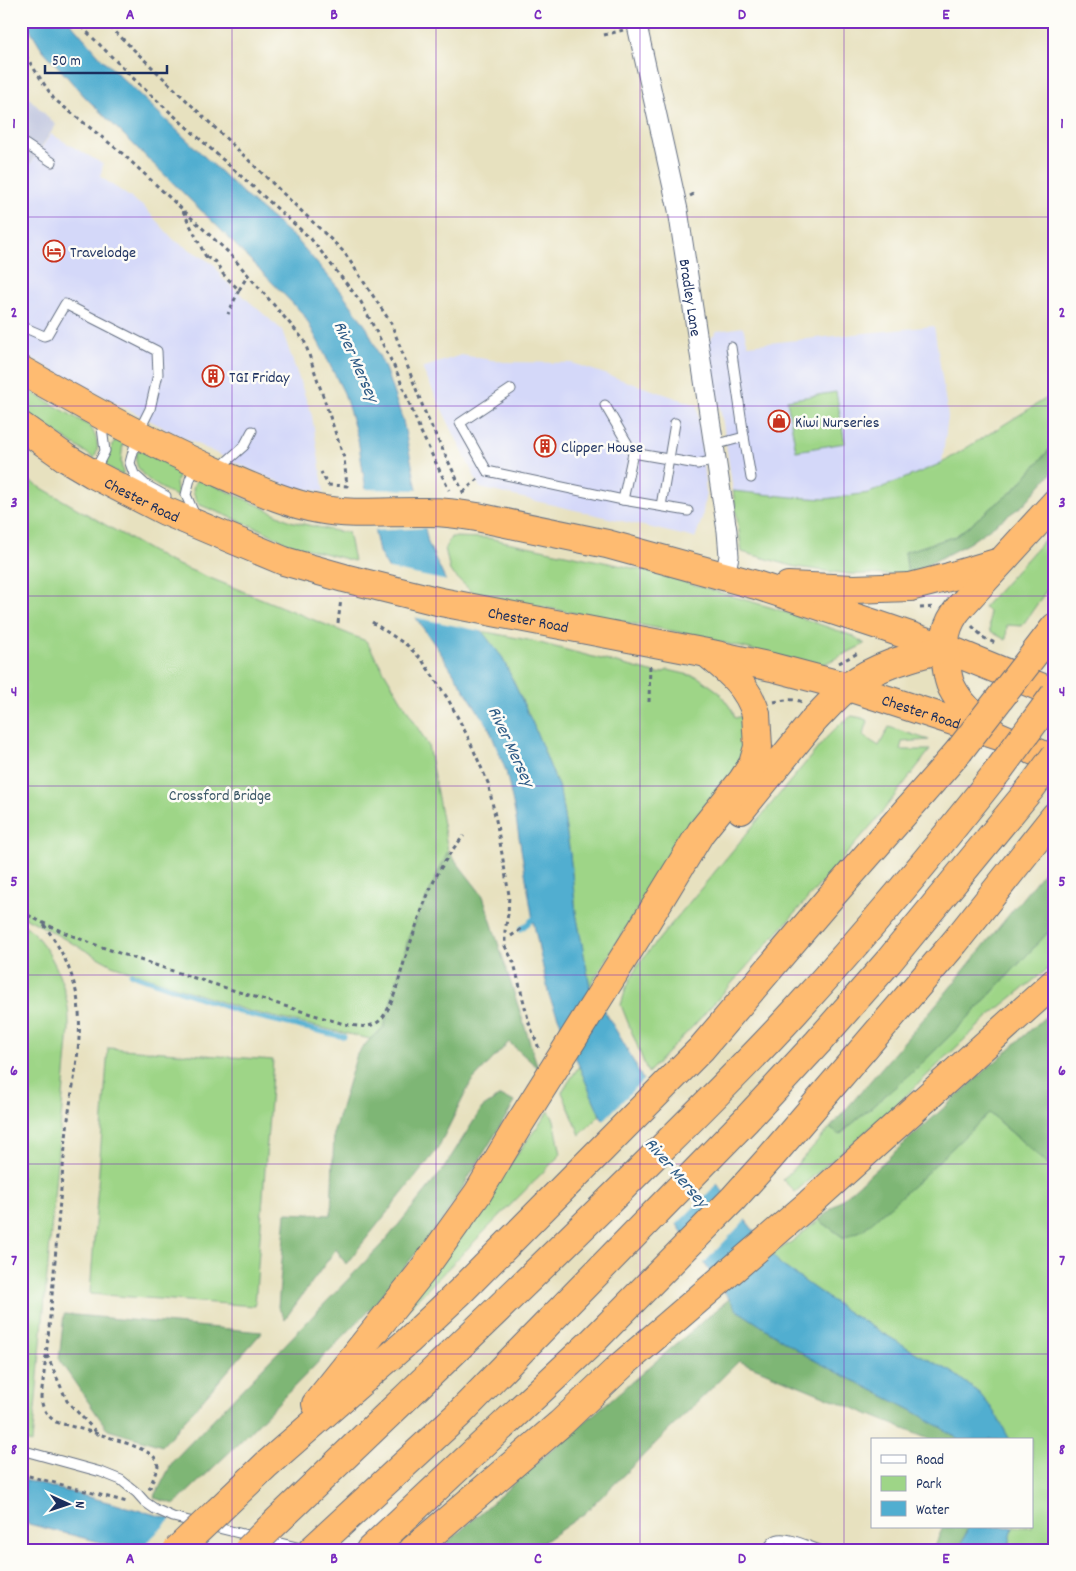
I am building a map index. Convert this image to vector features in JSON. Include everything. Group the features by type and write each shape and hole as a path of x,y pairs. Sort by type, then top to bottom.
{"highway":[{"path":"21,370 101,415 206,467 265,493 303,506 351,513 429,512 486,519 607,544 756,585 881,626 945,648 1055,694 998,771 933,853 793,1014 724,1087 584,1226 248,1550"},
{"name":"Chester Road","path":"21,426 66,458 93,474 165,511 284,560 344,578 441,602 772,667 848,687 999,736 1055,760"},
{"path":"999,736 961,702 951,686 947,669 946,634 957,610 1055,503"},
{"path":"756,585 854,589 910,587 949,578 1000,562"},
{"path":"178,1550 266,1465 408,1341 462,1291 701,1049 828,900 959,751 1055,626"},
{"path":"633,943 815,719 848,687 879,668 945,648"},
{"path":"266,1465 420,1274 478,1193 701,832 742,781 753,764 758,747 754,707 745,690 730,672 707,653"},
{"path":"314,1547 458,1416 745,1121 889,961 1055,756"},
{"path":"370,1550 578,1356 733,1198 769,1159 955,942 1055,816"},
{"path":"414,1550 452,1515 560,1424 623,1364 810,1202 1055,982"},
{"path":"392,1550 548,1418 623,1364"}],"street":[{"name":"Bradley Lane","path":"636,21 678,210 728,531 729,556 725,576"}],"lane":[{"path":"21,144 25,144 52,162"},
{"path":"21,326 44,336 47,335 65,304 156,352 158,374 150,409 138,433 130,463 134,474 146,485 193,511 235,540"},
{"path":"731,347 751,478"},
{"path":"511,389 460,423 487,471 623,500 688,511"},
{"path":"605,405 633,453 623,500"},
{"path":"93,474 105,451 101,415"},
{"path":"661,506 675,423"},
{"path":"193,511 186,495 190,479 206,467 244,446 252,431"},
{"path":"633,453 697,464 744,438"},
{"path":"21,1450 101,1472 121,1480 137,1493 144,1502 154,1509 173,1517 314,1547"},
{"path":"767,1550 772,1542 779,1539 787,1539 820,1550"}],"path":[{"path":"76,21 141,86 311,239 361,302 396,370 420,430 449,490"},
{"path":"104,21 344,252 391,324 426,416 463,492 486,519"},
{"path":"21,48 54,99 123,154 229,253 304,340 344,458 347,486 328,485 321,472"},
{"path":"182,209 208,261"},
{"path":"206,257 216,262 223,274 239,290"},
{"path":"228,314 248,275"},
{"path":"463,492 487,471"},
{"path":"957,610 984,638 1002,646"},
{"path":"372,622 408,646 422,660 448,699 468,737 488,783 509,895 505,946 514,963 529,1023 542,1054"},
{"path":"649,702 651,643"},
{"path":"21,911 44,924 118,953 227,989 344,1024 360,1027 369,1026 385,1015 422,910 439,869 464,836"},
{"path":"21,1474 138,1504 144,1502 158,1466 155,1458 132,1445 56,1422 49,1417 42,1404 41,1397 67,1128 79,1024 77,997 71,973 55,939 44,924"},
{"path":"511,936 521,929"},
{"path":"46,1355 67,1401 99,1435"}],"shaded area":[{"path":"21,90 56,125 21,177"},
{"path":"51,134 103,164 101,177 144,207 174,240 215,265 221,277 282,330 312,416 324,492 289,486 251,470 172,432 21,352 21,177"},
{"path":"934,326 948,416 942,463 869,493 826,499 733,491 723,423 706,344 717,331 743,327 748,345"},
{"path":"461,355 504,362 572,363 697,405 706,492 702,519 695,538 480,488 422,368"}],"green space":[{"path":"21,386 90,426 96,438 97,446 94,458 21,409"},
{"path":"836,392 845,443 796,451 787,400"},
{"path":"1055,393 1055,443 1014,490 956,536 905,552 908,575 849,574 796,567 742,552 733,491 825,499 869,493 942,463"},
{"path":"116,438 123,442 122,475 104,465"},
{"path":"1055,443 1055,469 1023,505 969,543 908,575 905,552 956,536 1014,490"},
{"path":"141,450 180,471 176,483 178,497 156,485 143,474 136,460 137,452"},
{"name":"Crossford Bridge","path":"21,476 168,561 366,641 428,745 448,851 409,936 384,1027 370,1039 248,1011 112,965 21,915"},
{"path":"198,478 290,521 348,532 354,561 289,544 262,530 200,505 193,492"},
{"path":"1055,528 1055,578 1022,626 1007,625 1006,640 990,631 989,612 984,607"},
{"path":"451,537 488,538 647,571 773,608 853,636 865,644 820,666 678,632 473,593 450,571 445,548"},
{"path":"481,631 528,640 659,674 668,670 698,677 719,692 732,710 735,718 743,716 744,743 737,769 673,850 590,986 576,913 570,854 560,791 533,724 502,657"},
{"path":"852,716 868,721 863,736 879,746 889,727 929,740 902,742 900,750 930,750 876,820 795,913 697,1022 648,1073 621,1005 626,988 639,963 827,737 840,724"},
{"path":"448,851 483,896 538,1068 509,1042 471,1082 437,1150 346,1264 336,1249 285,1319 278,1307 286,1213 331,1215 334,1131 357,1054 384,1027 409,936"},
{"path":"1055,858 1055,925 969,1017 914,1071 839,1135 830,1128 944,995"},
{"path":"21,922 45,947 56,968 64,990 69,1022 32,1443 21,1440"},
{"path":"1055,925 1055,963 989,1016 892,1109 795,1192 783,1180 830,1128 840,1135 969,1017"},
{"path":"1055,1008 1055,1170 989,1113 916,1183 863,1230 844,1238 819,1220"},
{"path":"108,1048 273,1060 255,1306 90,1294"},
{"path":"579,1066 600,1115 580,1135 562,1092"},
{"path":"500,1096 515,1102 442,1221 373,1306 238,1444 175,1504 154,1498 173,1461 386,1240 442,1171 482,1108"},
{"path":"549,1111 554,1120 561,1154 385,1332"},
{"path":"989,1113 1055,1170 1055,1550 1008,1550 1013,1528 1034,1528 1034,1438 1009,1438 994,1411 979,1393 952,1372 849,1313 780,1264 772,1254 790,1243 819,1220 844,1238"},
{"path":"729,1299 737,1310 810,1358 913,1411 956,1438 926,1438 739,1361 585,1513 532,1550 439,1550 547,1454"},
{"path":"64,1314 262,1332 162,1446 108,1430 59,1360"},
{"path":"943,1528 968,1528 960,1550 933,1550"}],"water":[{"name":"River Mersey","path":"25,21 69,21 102,59 248,198 297,240 341,291 367,328 386,371 403,421 428,543 451,592 502,657 533,724 560,791 570,854 576,913 590,986 627,1049 658,1109 780,1264 849,1313 952,1372 979,1393 994,1411 1009,1438 956,1438 913,1411 810,1358 737,1310 600,1115 549,996 506,771 489,728 418,621 379,552 358,439 344,393 323,351 304,315 218,227 85,97 42,49"},
{"path":"21,1479 288,1550 131,1550 21,1522"},
{"path":"968,1528 1013,1528 1008,1550 960,1550"}],"pier":[{"path":"363,489 420,490 428,528 372,531"},
{"path":"385,568 448,581 453,591 485,632 413,617"},
{"path":"645,1078 661,1107 719,1182 675,1226 602,1122"},
{"path":"726,1191 747,1218 702,1265 683,1237"},
{"path":"173,1517 282,1546 277,1550 139,1550"}],"waterway":[{"path":"521,929 538,915"},
{"path":"131,974 246,1014 344,1037"}],"place":[{"name":"Travelodge","path":"54,251"},
{"name":"TGI Friday","path":"213,376"},
{"name":"Kiwi Nurseries","path":"779,421"},
{"name":"Clipper House","path":"545,446"}]}
